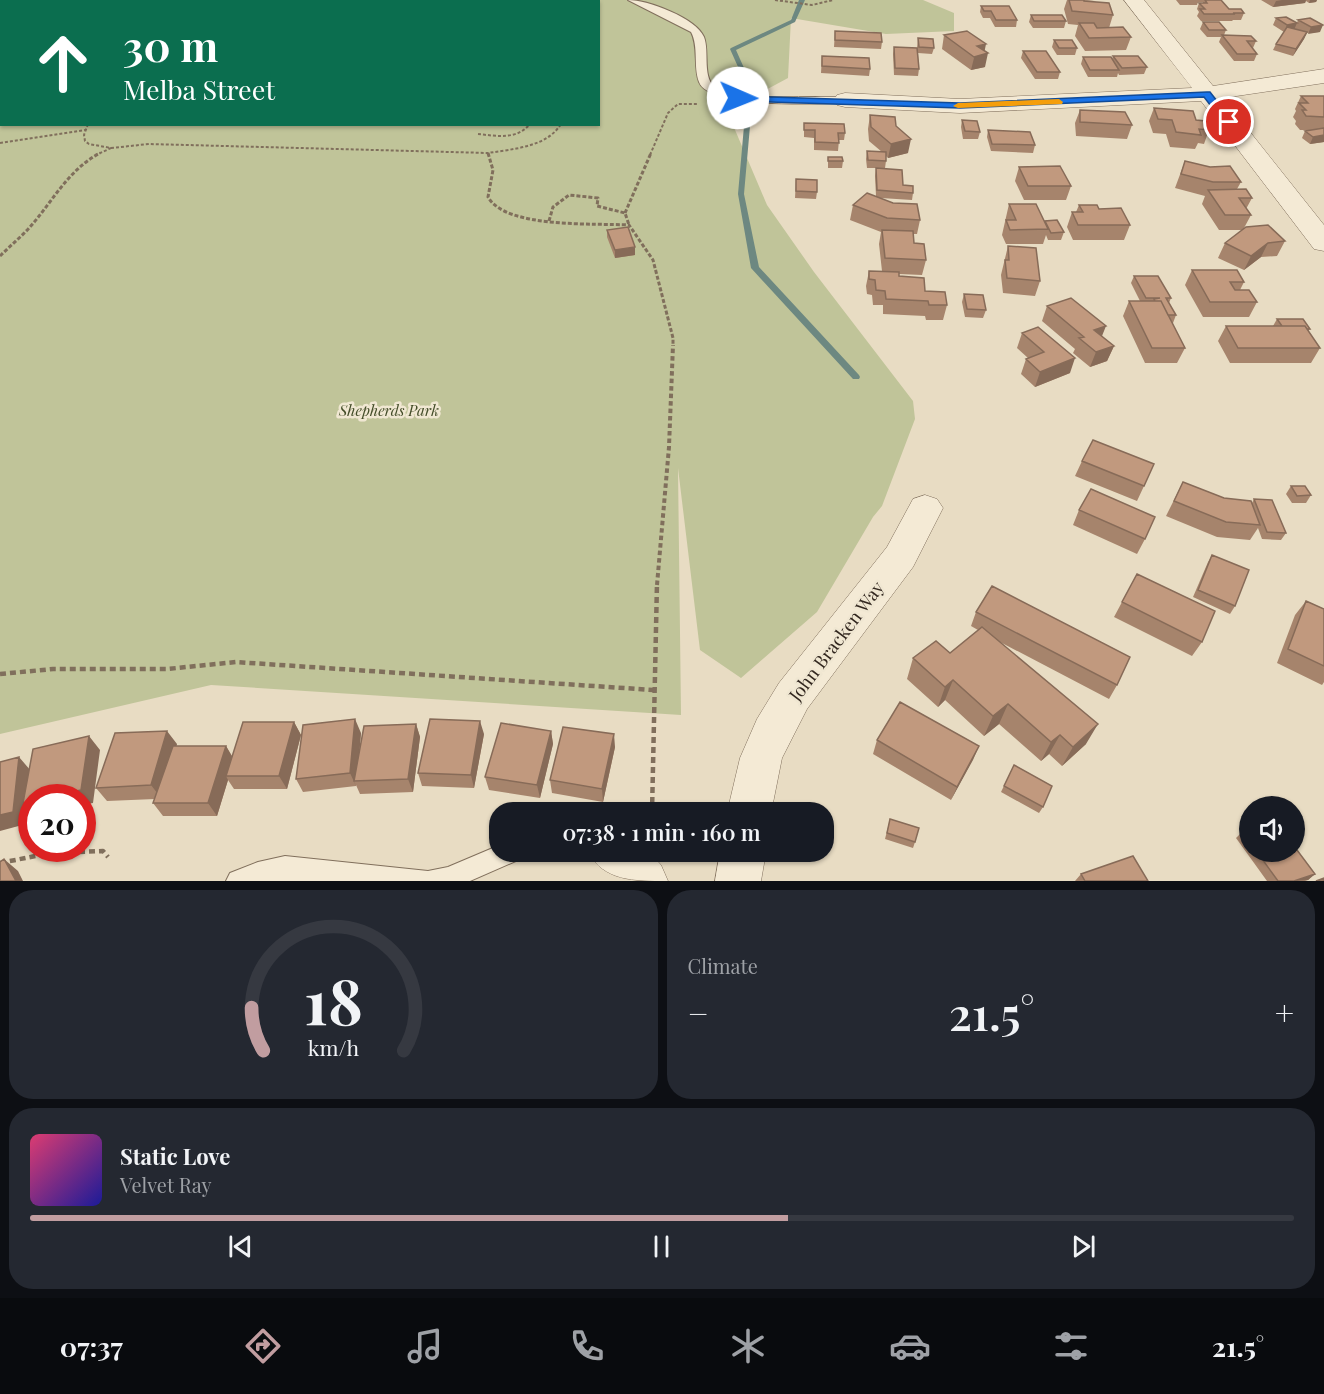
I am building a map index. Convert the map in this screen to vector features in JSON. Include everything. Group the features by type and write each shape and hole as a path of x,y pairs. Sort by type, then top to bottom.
{"street":[{"path":"1134,0 1324,243"},
{"path":"844,100 971,105 1207,94 1324,76"},
{"name":"John Bracken Way","path":"751,802 761,758 792,696 900,557 926,508"},
{"path":"626,862 645,881"},
{"path":"738,881 741,862"}],"lane":[{"path":"633,0 665,13 695,30 700,39 704,82 713,92 738,98 844,100"},
{"path":"431,881 448,879 489,861"},
{"path":"238,881 258,873 285,868 425,881"}],"path":[{"path":"775,0 814,6 833,0"},
{"path":"652,802 655,610 669,447 673,338 654,260 629,225 625,213 668,113 678,104 705,104"},
{"path":"87,126 85,141 89,144 111,148"},
{"path":"478,134 516,135 525,132 529,126"},
{"path":"0,256 23,235 74,170 93,154 111,148 149,144 488,153 534,144 547,139 561,126"},
{"path":"0,143 86,130"},
{"path":"488,153 493,169 488,193 490,201 504,213 516,217 629,225"},
{"path":"549,220 553,207 569,195 598,198 597,206 625,213"},
{"path":"0,674 53,669 167,669 236,662 652,690"},
{"path":"0,863 39,854 77,850 102,851 108,856"}],"green space":[{"name":"Shepherds Park","path":"600,0 923,0 954,13 954,31 886,34 791,18 788,78 727,111 767,205 814,272 913,401 915,419 882,506 873,517 817,612 741,678 700,650 678,468 681,715 211,685 0,734 0,126 600,126"}],"building":[{"path":"1069,0 1109,3 1113,15 1072,11"},
{"path":"1205,0 1221,0 1229,9 1241,9 1244,13 1204,14 1200,9 1205,9 1199,3 1207,3"},
{"path":"981,6 1009,6 1017,20 996,20 991,11 984,11"},
{"path":"1031,15 1062,15 1066,21 1034,21"},
{"path":"1286,17 1297,23 1287,25 1276,18"},
{"path":"1310,18 1323,25 1311,27 1298,20"},
{"path":"1203,22 1219,22 1226,30 1209,30"},
{"path":"1079,23 1094,23 1097,28 1123,27 1131,37 1089,38"},
{"path":"1287,27 1307,32 1296,49 1276,44"},
{"path":"835,31 881,33 882,42 835,40"},
{"path":"967,31 986,44 977,46 988,53 974,57 944,35"},
{"path":"1222,35 1251,36 1256,41 1247,41 1257,54 1237,54"},
{"path":"918,38 933,39 934,48 919,47"},
{"path":"1054,40 1072,40 1077,48 1059,48"},
{"path":"894,47 917,48 919,69 895,68"},
{"path":"1023,51 1046,51 1060,72 1037,72"},
{"path":"822,56 869,58 870,69 822,66"},
{"path":"1113,56 1138,56 1147,67 1122,68"},
{"path":"1083,57 1111,57 1119,70 1090,70"},
{"path":"1301,96 1324,96 1324,117 1306,116 1302,110 1306,110 1299,103 1308,103"},
{"path":"1154,108 1193,111 1196,120 1206,121 1209,130 1199,129 1201,135 1176,132 1172,120 1158,119"},
{"path":"1080,110 1125,112 1132,125 1080,122"},
{"path":"870,115 895,117 896,126 911,139 891,144 871,127"},
{"path":"962,120 977,121 980,132 965,131"},
{"path":"804,123 844,124 845,133 838,133 839,143 815,142 815,130 804,130"},
{"path":"1324,128 1324,135 1313,137 1305,131"},
{"path":"988,130 1030,132 1035,145 992,144"},
{"path":"867,151 886,152 886,161 868,160"},
{"path":"828,157 842,157 843,161 828,161"},
{"path":"1185,161 1210,167 1230,166 1241,182 1213,182 1181,174"},
{"path":"1060,166 1071,186 1028,186 1019,167"},
{"path":"876,168 902,170 903,185 913,186 913,193 877,190"},
{"path":"796,179 817,180 817,192 796,191"},
{"path":"1246,189 1252,198 1239,198 1251,215 1225,215 1208,190"},
{"path":"867,193 893,203 917,204 920,220 887,218 853,205"},
{"path":"1009,204 1036,204 1048,229 1010,230 1006,220 1016,220"},
{"path":"1079,205 1097,205 1099,209 1121,208 1130,225 1078,225 1072,212 1083,212"},
{"path":"1057,220 1064,232 1051,233 1045,221"},
{"path":"1268,225 1285,241 1268,243 1251,256 1225,243 1246,227"},
{"path":"628,227 635,247 615,250 607,230"},
{"path":"882,230 913,231 914,243 924,244 926,260 885,258"},
{"path":"1008,246 1036,248 1040,281 1007,278 1005,260 1009,260"},
{"path":"1192,270 1237,270 1244,282 1230,282 1235,290 1249,290 1257,302 1210,302"},
{"path":"869,271 899,272 899,276 924,278 925,291 945,292 947,305 929,305 928,301 886,299 885,291 876,290 875,280 869,279"},
{"path":"1134,276 1158,276 1171,298 1166,298 1176,315 1168,315 1161,301 1154,299 1160,298 1146,298"},
{"path":"964,294 983,295 986,310 967,309"},
{"path":"1071,298 1106,326 1094,330 1114,346 1096,352 1079,338 1084,337 1047,306"},
{"path":"1129,301 1161,301 1185,348 1152,348"},
{"path":"1277,319 1303,319 1310,329 1305,326 1282,326"},
{"path":"1226,326 1305,326 1320,348 1238,348"},
{"path":"1038,327 1075,358 1040,372 1026,359 1044,352 1022,333"},
{"path":"1093,440 1154,464 1144,486 1082,461"},
{"path":"1183,482 1224,498 1251,501 1260,525 1226,522 1174,501"},
{"path":"1291,486 1305,486 1311,495 1297,496"},
{"path":"1091,489 1155,517 1145,539 1079,510"},
{"path":"1254,499 1272,500 1286,533 1267,532"},
{"path":"1212,555 1249,570 1235,606 1198,590"},
{"path":"1137,574 1215,611 1202,642 1122,602"},
{"path":"992,586 1130,657 1117,685 976,612"},
{"path":"1306,601 1324,609 1324,666 1288,649"},
{"path":"982,627 1098,724 1073,747 1060,735 1051,742 1008,704 993,716 953,680 945,687 913,658 936,641 950,653"},
{"path":"900,702 979,746 957,787 877,740"},
{"path":"355,719 350,773 296,779 303,725"},
{"path":"430,719 480,721 471,775 418,773"},
{"path":"243,722 294,722 279,776 226,776"},
{"path":"501,723 551,731 537,785 485,777"},
{"path":"416,724 408,779 354,781 364,726"},
{"path":"563,727 614,734 602,789 550,780"},
{"path":"167,731 151,785 96,788 115,733"},
{"path":"89,736 82,784 27,784 33,749"},
{"path":"173,746 226,746 208,803 153,803"},
{"path":"19,757 13,812 0,815 0,762"},
{"path":"1014,765 1052,786 1043,807 1004,786"},
{"path":"890,819 919,828 915,842 887,833"},
{"path":"1133,856 1148,881 1085,881 1081,874"},
{"path":"4,859 16,881 0,881 0,862"},
{"path":"1305,861 1315,874 1294,881 1278,881 1264,862"}],"waterway":[{"path":"745,77 733,49 793,21 802,0"},
{"path":"739,118 747,126 741,194 755,268 856,377"}],"slow traffic":[{"path":"958,106 1059,102"}],"route":[{"path":"738,98 844,100 960,106 1207,94 1229,122"}]}
